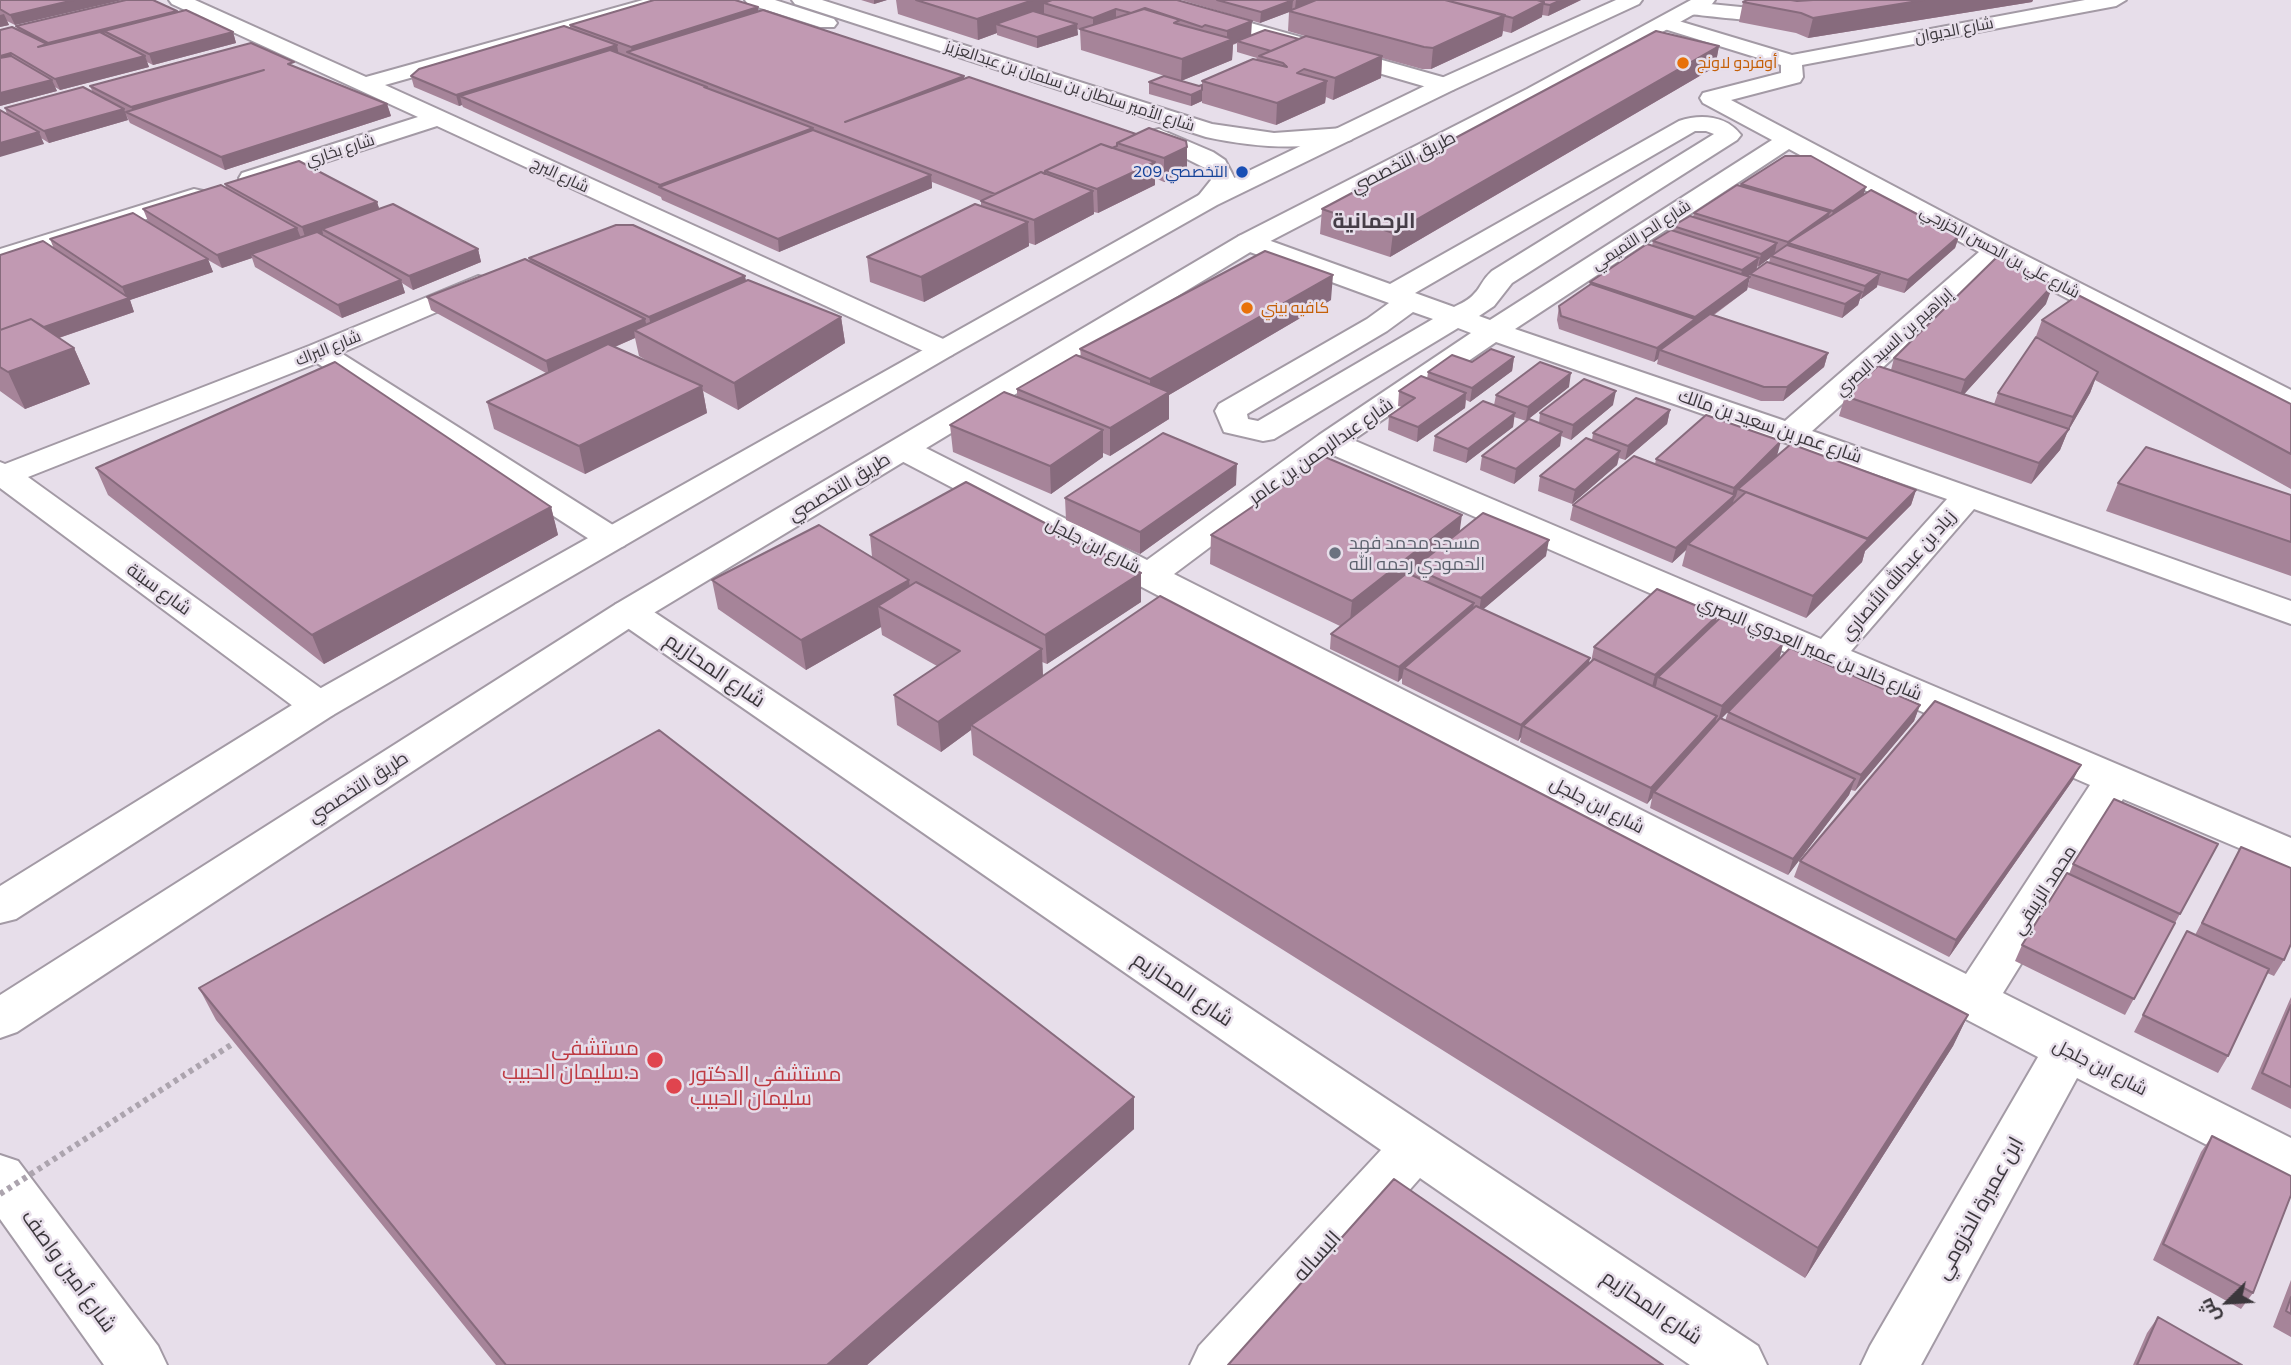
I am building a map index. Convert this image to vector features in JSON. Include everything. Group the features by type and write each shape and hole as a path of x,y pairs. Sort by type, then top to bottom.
{"street":[{"name":"شارع البرج","path":"179,0 368,83 650,217 942,348"},
{"path":"368,83 665,0"},
{"name":"شارع الأمير سلطان بن سلمان بن عبدالعزيز","path":"755,0 1179,144 1217,166 1224,181 1208,200"},
{"name":"شارع الأمير سلطان بن سلمان بن عبدالعزيز","path":"802,0 1206,130 1231,136 1285,141 1343,135"},
{"path":"1147,0 1445,85"},
{"path":"0,907 319,706 942,348 1208,200 1445,85 1632,0"},
{"path":"1698,4 1780,17 1836,9 1817,0"},
{"name":"شارع الديوان","path":"1791,61 2116,0"},
{"name":"طريق التخصصي","path":"0,1019 629,612 1248,242 1523,100 1698,4"},
{"path":"855,17 887,7"},
{"path":"1260,33 1295,19"},
{"path":"1665,23 1791,61"},
{"path":"233,52 271,41"},
{"name":"شارع علي بن الحسن الخزرجي","path":"1791,61 1792,77 1711,98 1996,251 2291,402"},
{"name":"شارع بخاري","path":"0,258 439,118"},
{"path":"1696,123 1708,123 1729,135 1502,277 1492,285 1488,298 1263,432 1235,425 1230,411 1377,326 1401,297 1582,187 1696,123"},
{"path":"1179,144 1215,149 1228,143 1229,140 1206,130"},
{"name":"شارع الحر التميمي","path":"1493,331 1789,139"},
{"path":"1582,187 1628,200"},
{"path":"613,232 650,217"},
{"name":"شارع عمر بن سعيد بن مالك","path":"1248,242 1493,331 1968,495 2291,613"},
{"name":"إبراهيم بن السيد البصري","path":"1791,433 1996,251"},
{"name":"شارع البراك","path":"2,473 319,352 502,274"},
{"name":"شارع عبدالرحمن بن عامر","path":"1151,574 1330,442 1493,331"},
{"path":"319,352 612,539"},
{"name":"شارع خالد بن عمير العدوي البصري","path":"1330,442 2291,855"},
{"name":"شارع ابن جلجل","path":"903,449 1151,574 1974,1000 2067,1051 2291,1163"},
{"name":"شارع سبتة","path":"2,473 319,706"},
{"name":"زياد بن عبدالله الأنصاري","path":"1827,655 1968,495"},
{"name":"شارع المحازيم","path":"629,612 1738,1365"},
{"name":"محمد الزيبقي","path":"1974,1000 2114,780"},
{"name":"ابن عميرة الخزومي","path":"1890,1365 2067,1051"},
{"name":"البساله","path":"1219,1365 1416,1147"},
{"name":"شارع أمين واصف","path":"0,1177 138,1365"}],"path":[{"path":"0,1194 234,1043"}],"building":[{"path":"0,0 74,0 10,15 0,9"},
{"path":"126,0 153,0 177,11 48,43 16,26"},
{"path":"654,0 735,0 758,7 631,47 570,25"},
{"path":"916,0 1033,0 977,19"},
{"path":"1052,0 1177,0 1252,21 1227,31 1205,25 1202,27 1145,8 1131,13 1116,9 1093,18 1044,3"},
{"path":"1217,0 1293,0 1261,12"},
{"path":"1316,0 1445,0 1505,15 1433,48 1289,11"},
{"path":"1445,0 1537,0 1544,2 1513,18"},
{"path":"1537,0 1561,0 1550,5"},
{"path":"1924,0 1813,18 1801,13 1743,2"},
{"path":"1144,9 1180,20 1174,23 1233,39 1182,59 1080,29"},
{"path":"186,10 233,32 149,54 104,31"},
{"path":"763,10 964,76 845,122 969,77 1136,134 1112,148 1101,144 1045,171 1045,174 1041,172 995,194 627,52"},
{"path":"1033,11 1077,24 1037,37 996,24"},
{"path":"564,26 617,45 456,95 411,76 419,69"},
{"path":"12,27 47,44 38,47 100,32 145,56 55,79 11,53 0,56 0,30"},
{"path":"1265,30 1299,39 1271,51 1237,41"},
{"path":"1656,31 1719,46 1393,233 1322,209"},
{"path":"1306,36 1382,56 1335,78 1304,69 1297,73 1327,81 1277,103 1202,81 1253,59 1287,67 1283,63 1259,56"},
{"path":"251,43 294,62 288,64 387,104 221,157 126,112 264,70 131,107 90,86"},
{"path":"610,50 813,128 660,185 460,96"},
{"path":"11,56 52,80 0,93 0,58"},
{"path":"1164,76 1202,85 1202,90 1191,95 1149,82"},
{"path":"83,87 124,109 44,131 5,108"},
{"path":"0,110 39,132 0,143"},
{"path":"1149,128 1186,141 1187,147 1164,158 1117,143"},
{"path":"813,130 931,175 778,239 659,187"},
{"path":"1101,144 1155,162 1097,189 1045,171"},
{"path":"1785,156 1811,156 1866,187 1833,211 1741,184"},
{"path":"299,161 377,202 302,227 225,184"},
{"path":"1041,172 1093,191 1034,220 981,201"},
{"path":"221,185 297,228 217,255 143,209"},
{"path":"1737,185 1830,212 1788,242 1694,213"},
{"path":"1871,190 1959,236 1908,280 1788,243"},
{"path":"393,204 478,249 409,276 322,229"},
{"path":"975,204 1028,222 921,277 867,257"},
{"path":"133,213 208,259 122,287 50,239"},
{"path":"1690,216 1777,243 1761,254 1673,226"},
{"path":"616,225 633,225 745,276 649,317 529,258"},
{"path":"1671,230 1759,258 1742,270 1653,241"},
{"path":"317,232 401,280 338,305 251,254"},
{"path":"43,241 129,298 44,327 31,319 0,330 0,255"},
{"path":"1647,244 1750,277 1695,317 1590,282"},
{"path":"1787,245 1880,274 1865,286 1771,256"},
{"path":"1265,251 1333,275 1150,379 1080,349"},
{"path":"1998,256 2053,285 1965,380 1894,358"},
{"path":"525,259 645,319 546,361 427,297"},
{"path":"1767,262 1862,292 1845,304 1750,274"},
{"path":"748,280 841,317 734,383 634,330"},
{"path":"1591,284 1695,319 1657,348 1561,316 1559,306"},
{"path":"2078,295 2291,404 2291,454 2042,320"},
{"path":"1710,314 1828,353 1787,387 1764,387 1660,350"},
{"path":"31,319 74,348 8,372 0,367 0,330"},
{"path":"2036,337 2098,372 2073,417 1998,393"},
{"path":"608,344 702,386 579,446 487,402"},
{"path":"1491,349 1514,357 1472,388 1428,372 1452,355 1472,362"},
{"path":"1076,355 1169,392 1110,428 1017,389"},
{"path":"335,362 551,507 312,635 96,468"},
{"path":"1540,362 1571,373 1528,407 1496,395"},
{"path":"1878,366 2069,429 2039,463 1845,396"},
{"path":"1421,376 1466,393 1418,427 1389,416 1415,398 1399,391"},
{"path":"1584,379 1616,391 1573,425 1540,413"},
{"path":"1004,392 1103,430 1050,466 950,425"},
{"path":"1636,398 1670,410 1628,446 1593,433"},
{"path":"1483,401 1515,413 1468,449 1435,436"},
{"path":"1706,415 1781,441 1734,488 1656,459"},
{"path":"1529,419 1562,432 1516,469 1482,456"},
{"path":"1163,433 1237,464 1140,532 1065,498"},
{"path":"1586,438 1620,451 1575,490 1540,476"},
{"path":"1791,444 1916,490 1867,539 1738,489"},
{"path":"2146,447 2291,495 2291,542 2118,483"},
{"path":"1634,456 1735,495 1676,548 1573,505"},
{"name":"مسجد محمد فهد الحمودي رحمه الله","path":"1325,457 1462,515 1352,601 1211,535"},
{"path":"966,482 1141,573 1045,635 870,535"},
{"path":"1746,492 1869,539 1813,596 1688,544"},
{"path":"1483,513 1549,540 1481,598 1414,568"},
{"path":"819,525 909,580 801,640 712,580"},
{"path":"1407,573 1474,603 1399,667 1331,634"},
{"path":"916,582 1042,649 938,722 894,695 960,651 878,606"},
{"path":"1657,589 1718,615 1655,675 1594,647"},
{"path":"1160,596 1968,1015 1818,1248 971,725"},
{"path":"1476,606 1590,658 1521,725 1404,668"},
{"path":"1721,617 1783,644 1722,706 1658,677"},
{"path":"1790,648 1920,705 1861,775 1728,712"},
{"path":"1594,659 1717,716 1651,788 1523,726"},
{"path":"1935,701 2081,765 1956,940 1800,861"},
{"path":"1720,718 1855,779 1793,859 1654,792"},
{"name":"مستشفى الدكتور سليمان الحبيب","path":"659,730 1134,1097 827,1365 506,1365 199,988"},
{"path":"2114,799 2218,844 2180,914 2073,864"},
{"path":"2241,847 2291,868 2291,944 2284,960 2202,923"},
{"path":"2067,873 2175,923 2134,999 2022,945"},
{"path":"2187,931 2269,969 2228,1056 2143,1015"},
{"path":"2291,1005 2291,1087 2262,1073"},
{"path":"2212,1136 2291,1176 2291,1195 2253,1293 2163,1244"},
{"path":"1394,1179 1663,1365 1228,1365"},
{"path":"2291,1297 2291,1314 2286,1311"},
{"path":"2158,1317 2242,1365 2137,1365"}],"place":[{"name":"أوفردو لاونج","path":"1683,63"},
{"name":"التخصصي 209","path":"1242,172"},
{"name":"كافيه بيني","path":"1247,308"},
{"name":"مسجد محمد فهد الحمودي رحمه الله","path":"1335,553"},
{"name":"مستشفى د.سليمان الحبيب","path":"655,1060"},
{"name":"مستشفى الدكتور سليمان الحبيب","path":"674,1086"}],"district":[{"name":"الرحمانية","path":"1374,221"}]}
